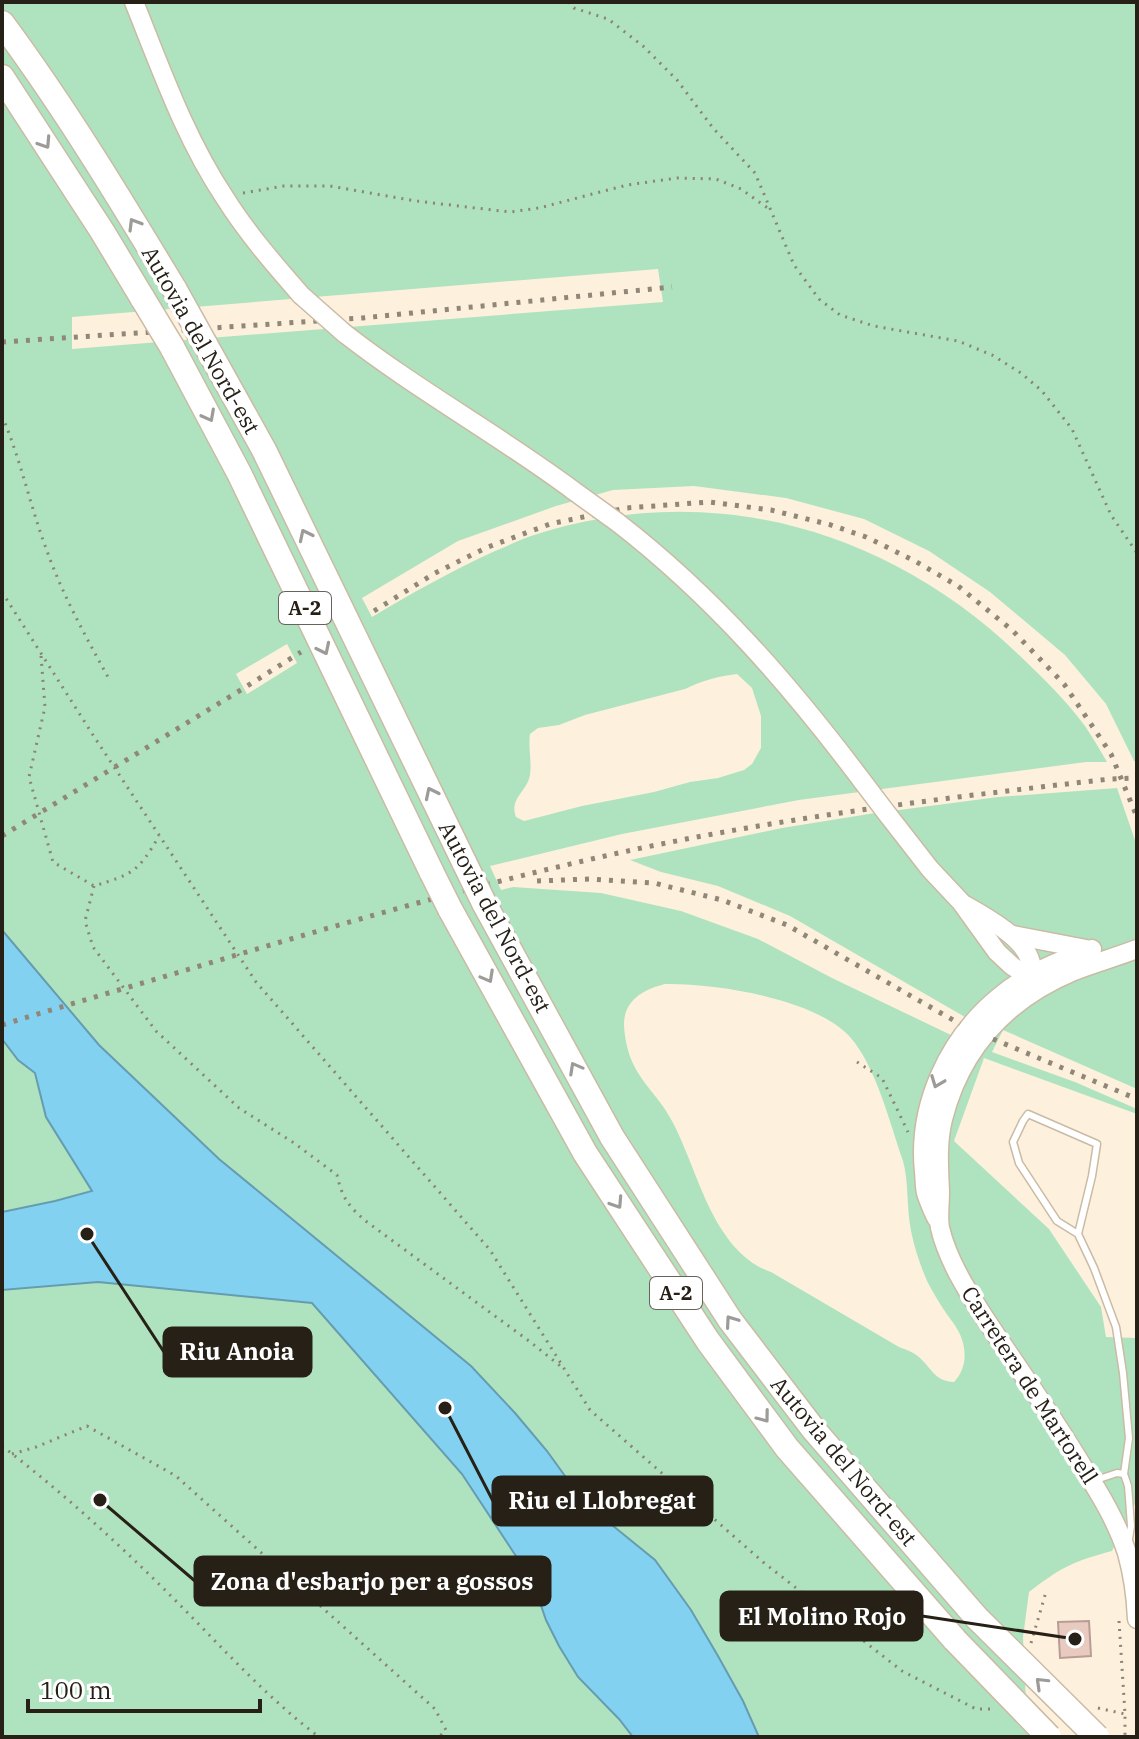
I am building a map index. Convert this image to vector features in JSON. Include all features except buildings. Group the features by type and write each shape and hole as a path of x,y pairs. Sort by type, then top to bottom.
{"highway":[{"name":"Autovia del Nord-est","path":"2,23 110,183 175,290 264,450 484,903 612,1137 730,1320 814,1430 977,1618 1097,1737"},
{"name":"Autovia del Nord-est","path":"2,77 102,231 172,347 239,473 450,909 585,1153 708,1341 787,1448 955,1640 1049,1737"}],"main road":[{"path":"134,2 188,132 224,197 255,241 301,295 381,361 574,491 683,576 789,687 930,869 961,902 997,952 1012,966 1023,973 1032,974 1076,970"},
{"path":"961,902 1013,935 1071,947 1137,947"},
{"path":"958,1078 964,1050 981,1026 1030,981 1032,965 1013,935"},
{"path":"930,1152 958,1078 975,1048 1000,1017 1031,993 1076,970 1137,947"},
{"path":"930,1152 926,1122 931,1099 939,1076 961,1038 998,997 1056,961 1092,949"},
{"path":"997,952 1003,981 998,997"},
{"name":"Carretera de Martorell","path":"930,1152 939,1226 949,1255 988,1322 1107,1507 1127,1554 1137,1619"}],"lane":[{"path":"1078,1234 1097,1144 1028,1114 1013,1142 1019,1163 1057,1221 1078,1234 1116,1327 1129,1438 1124,1474 1131,1526 1127,1554"},
{"path":"1092,1482 1117,1473 1124,1474"},
{"path":"1107,1507 1129,1498"}],"path":[{"path":"568,2 574,8 608,19 643,46 677,80 713,128 755,173 794,265 819,299 840,315 874,326 958,341 992,355 1042,391 1072,429 1111,515 1137,553"},
{"path":"224,197 284,186 330,186 416,201 510,212 539,208 627,185 677,178 716,179 741,189 771,211"},
{"path":"2,416 14,444 46,550 72,610 109,679"},
{"path":"2,592 256,982 490,1250 590,1410 763,1562 902,1671 976,1709"},
{"path":"40,652 45,707 29,777 53,862 94,886 125,877 144,862 159,835"},
{"path":"94,886 85,921 93,947 156,1031 239,1108 337,1175 340,1190 349,1207 367,1222 566,1371"},
{"path":"857,1062 882,1078 911,1138 930,1152"},
{"path":"12,1454 87,1426 176,1476 435,1709 446,1730 439,1737"},
{"path":"2,1446 50,1484 137,1563 262,1689 319,1737"},
{"path":"1119,1610 1125,1737"}],"green space":[{"path":"2,2 1137,2 1137,761 1134,761 1106,704 1065,655 990,592 929,551 864,519 786,498 694,486 613,490 556,506 458,541 362,598 372,617 495,551 528,537 595,520 661,512 727,514 790,526 852,546 911,574 967,611 1045,680 1078,716 1094,740 1107,762 1086,762 799,800 622,834 490,866 501,890 513,887 601,893 681,911 758,939 951,1035 965,1017 790,916 718,886 661,872 630,860 782,828 869,814 998,797 1117,788 1137,846 1137,1089 1003,1030 992,1052 1075,1082 1137,1109 1137,1114 984,1058 954,1141 1049,1229 1101,1307 1106,1337 1137,1338 1137,1500 1112,1551 1068,1566 1029,1592 1023,1637 1027,1726 1066,1737 759,1737 743,1701 691,1610 612,1525 591,1512 547,1451 471,1366 219,1159 99,1045 2,930","holes":["658,269 663,302 72,349 72,317","287,644 297,663 247,694 236,674","737,674 752,688 761,716 761,748 752,764 744,770 524,821 516,817 515,805 530,775 530,734 538,728 559,725","686,984 737,990 790,1003 834,1024 859,1049 881,1096 903,1161 910,1225 919,1259 928,1283 963,1342 964,1362 954,1382 939,1378 914,1354 757,1266 728,1239 709,1206 672,1121 640,1075 628,1051 624,1023 628,1007 637,996 658,986"]},
{"path":"2,1039 18,1060 35,1073 46,1117 92,1191 2,1212"},
{"path":"98,1282 312,1303 462,1474 533,1582 546,1620 578,1677 633,1737 2,1737 2,1290"}],"water":[{"path":"2,930 99,1045 219,1159 471,1366 547,1451 591,1512 655,1560 691,1610 743,1701 759,1737 633,1737 578,1677 546,1620 533,1582 462,1474 312,1303 98,1282 2,1290 2,1212 92,1191 46,1117 35,1073 18,1060 2,1039"}],"railway":[{"path":"2,342 362,318 672,287"},
{"path":"374,611 435,573 488,547 550,524 626,508 709,502 771,510 831,525 866,537 958,586 1012,630 1064,684 1111,754 1137,817"},
{"path":"2,836 301,652"},
{"path":"2,1025 414,904 637,849 873,808 1137,778"},
{"path":"537,881 589,879 654,883 722,900 787,925 960,1024"},
{"path":"993,1039 1137,1099"}],"place":[{"name":"Riu Anoia","path":"87,1234"},
{"name":"Riu el Llobregat","path":"445,1408"},
{"name":"Zona d'esbarjo per a gossos","path":"100,1500"},
{"name":"El Molino Rojo","path":"1075,1639"}]}
